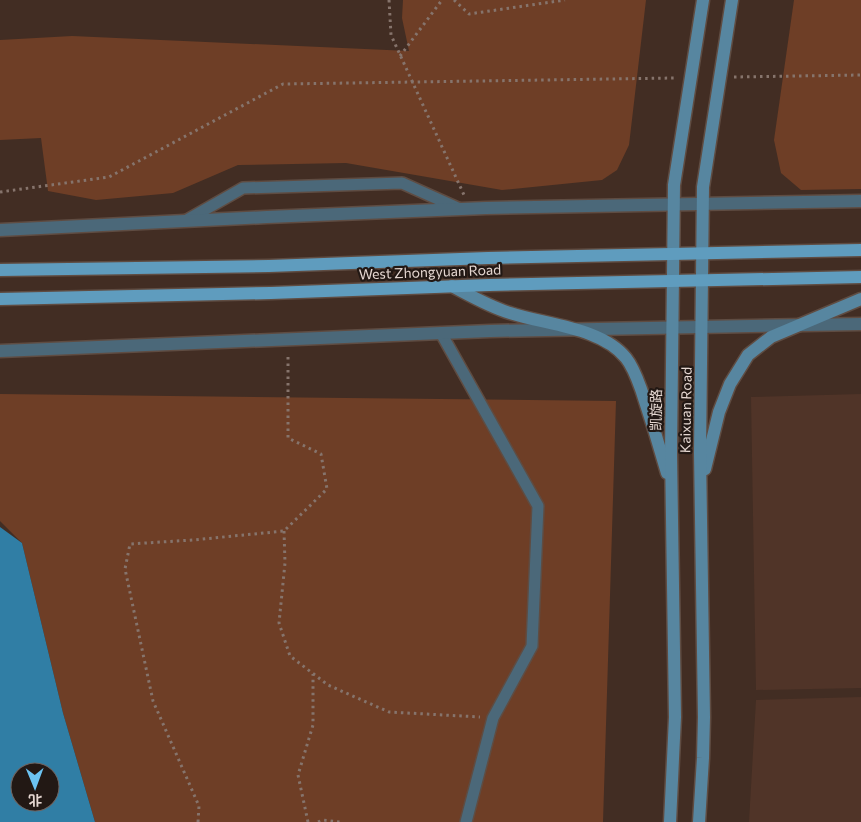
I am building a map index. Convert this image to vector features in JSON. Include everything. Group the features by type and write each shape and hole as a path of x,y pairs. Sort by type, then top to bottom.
{"main road":[{"name":"凯旋路","path":"670,822 675,717 672,491 674,185 703,0"},
{"name":"Kaixuan Road","path":"699,822 704,717 700,491 703,204 732,0"},
{"name":"West Zhongyuan Road","path":"0,270 269,266 488,258 861,250"},
{"name":"West Zhongyuan Road","path":"0,299 861,277"},
{"path":"452,286 510,313 575,329 610,344 626,358 635,372 655,429 672,491"},
{"path":"700,491 716,421 730,384 748,355 771,337 861,299"}],"street":[{"path":"0,230 466,209 861,201"},
{"path":"0,350 441,333 861,324"}],"lane":[{"path":"185,221 243,188 402,183 466,209"},
{"path":"441,333 538,506 532,646 493,718 466,822"}],"path":[{"path":"389,0 391,35 466,209"},
{"path":"400,56 442,0"},
{"path":"454,0 469,14 565,0"},
{"path":"720,77 861,75"},
{"path":"0,192 109,177 283,84 691,78"},
{"path":"198,822 199,806 154,701 125,569 130,544 284,531 327,489 321,454 288,438 288,339"},
{"path":"284,531 284,563 279,623 290,656 328,685 389,712 493,718"},
{"path":"308,822 298,775 313,725 312,673"},
{"path":"318,822 323,820 340,822"}],"shaded area":[{"path":"403,0 646,0 629,145 617,170 602,180 502,190 346,163 238,165 173,193 96,200 48,191 41,138 0,140 0,40 72,36 409,51 402,18"},
{"path":"794,0 861,0 861,189 801,190 781,173 774,140"},
{"path":"0,394 616,401 603,822 95,822 63,713 22,543 0,521"},
{"path":"861,394 861,688 756,690 751,397"},
{"path":"861,697 861,822 749,822 756,700"}],"water":[{"path":"0,527 22,543 63,713 95,822 0,822"}]}
